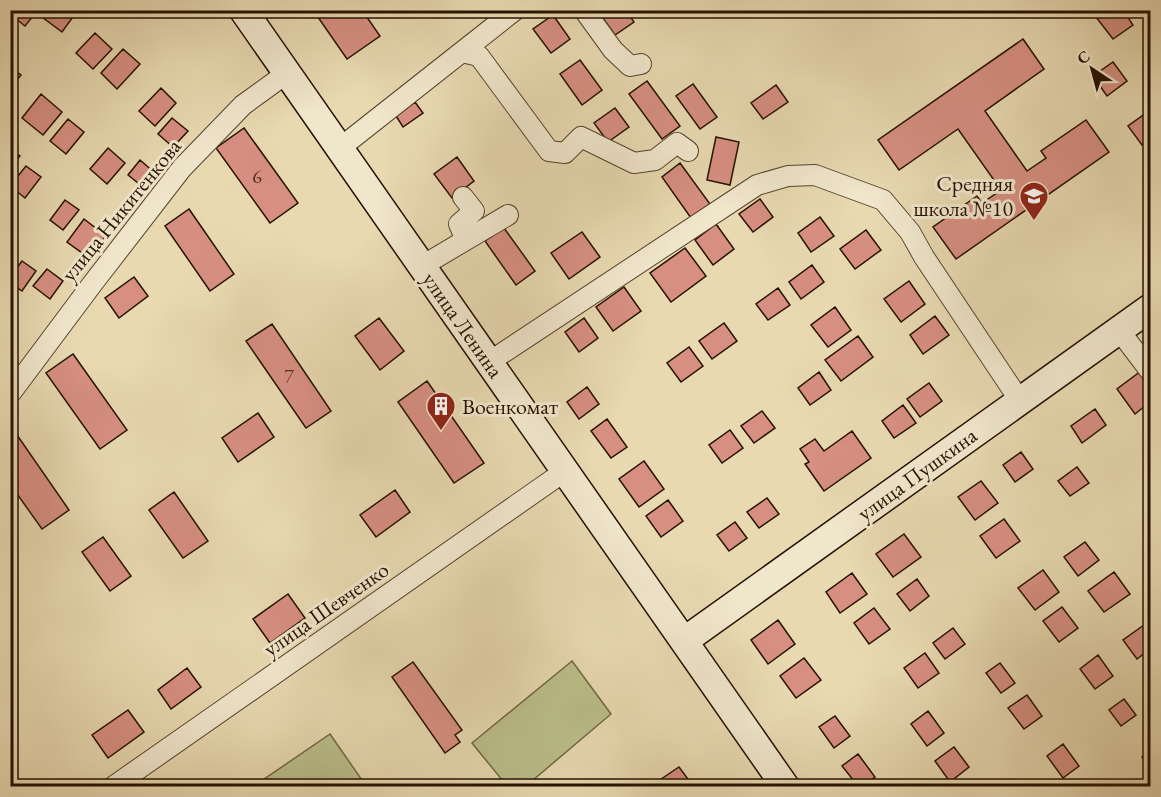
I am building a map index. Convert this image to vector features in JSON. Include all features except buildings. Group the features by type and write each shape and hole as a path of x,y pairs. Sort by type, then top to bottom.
{"street":[{"path":"340,148 515,10"},
{"path":"584,10 613,50 630,66 641,64"},
{"name":"улица Ленина","path":"250,13 287,73 785,786"},
{"path":"462,52 478,56 549,151 564,153 581,137 634,162 655,160 677,143 688,151"},
{"name":"улица Никитенкова","path":"10,394 182,168 243,105 287,73"},
{"path":"489,362 757,185 788,176 815,175 883,200 910,232 924,257 1020,401"},
{"path":"464,197 474,211 459,224 466,240"},
{"path":"422,266 508,215"},
{"name":"улица Пушкина","path":"684,641 1150,308"},
{"path":"1119,330 1150,371"},
{"name":"улица Шевченко","path":"114,786 565,471"}],"green space":[{"path":"572,661 611,714 526,786 507,786 472,743"},
{"path":"330,734 366,786 254,786"}],"place":[{"name":"Средняя школа №10","path":"1034,222"},
{"name":"Военкомат","path":"441,432"}]}
